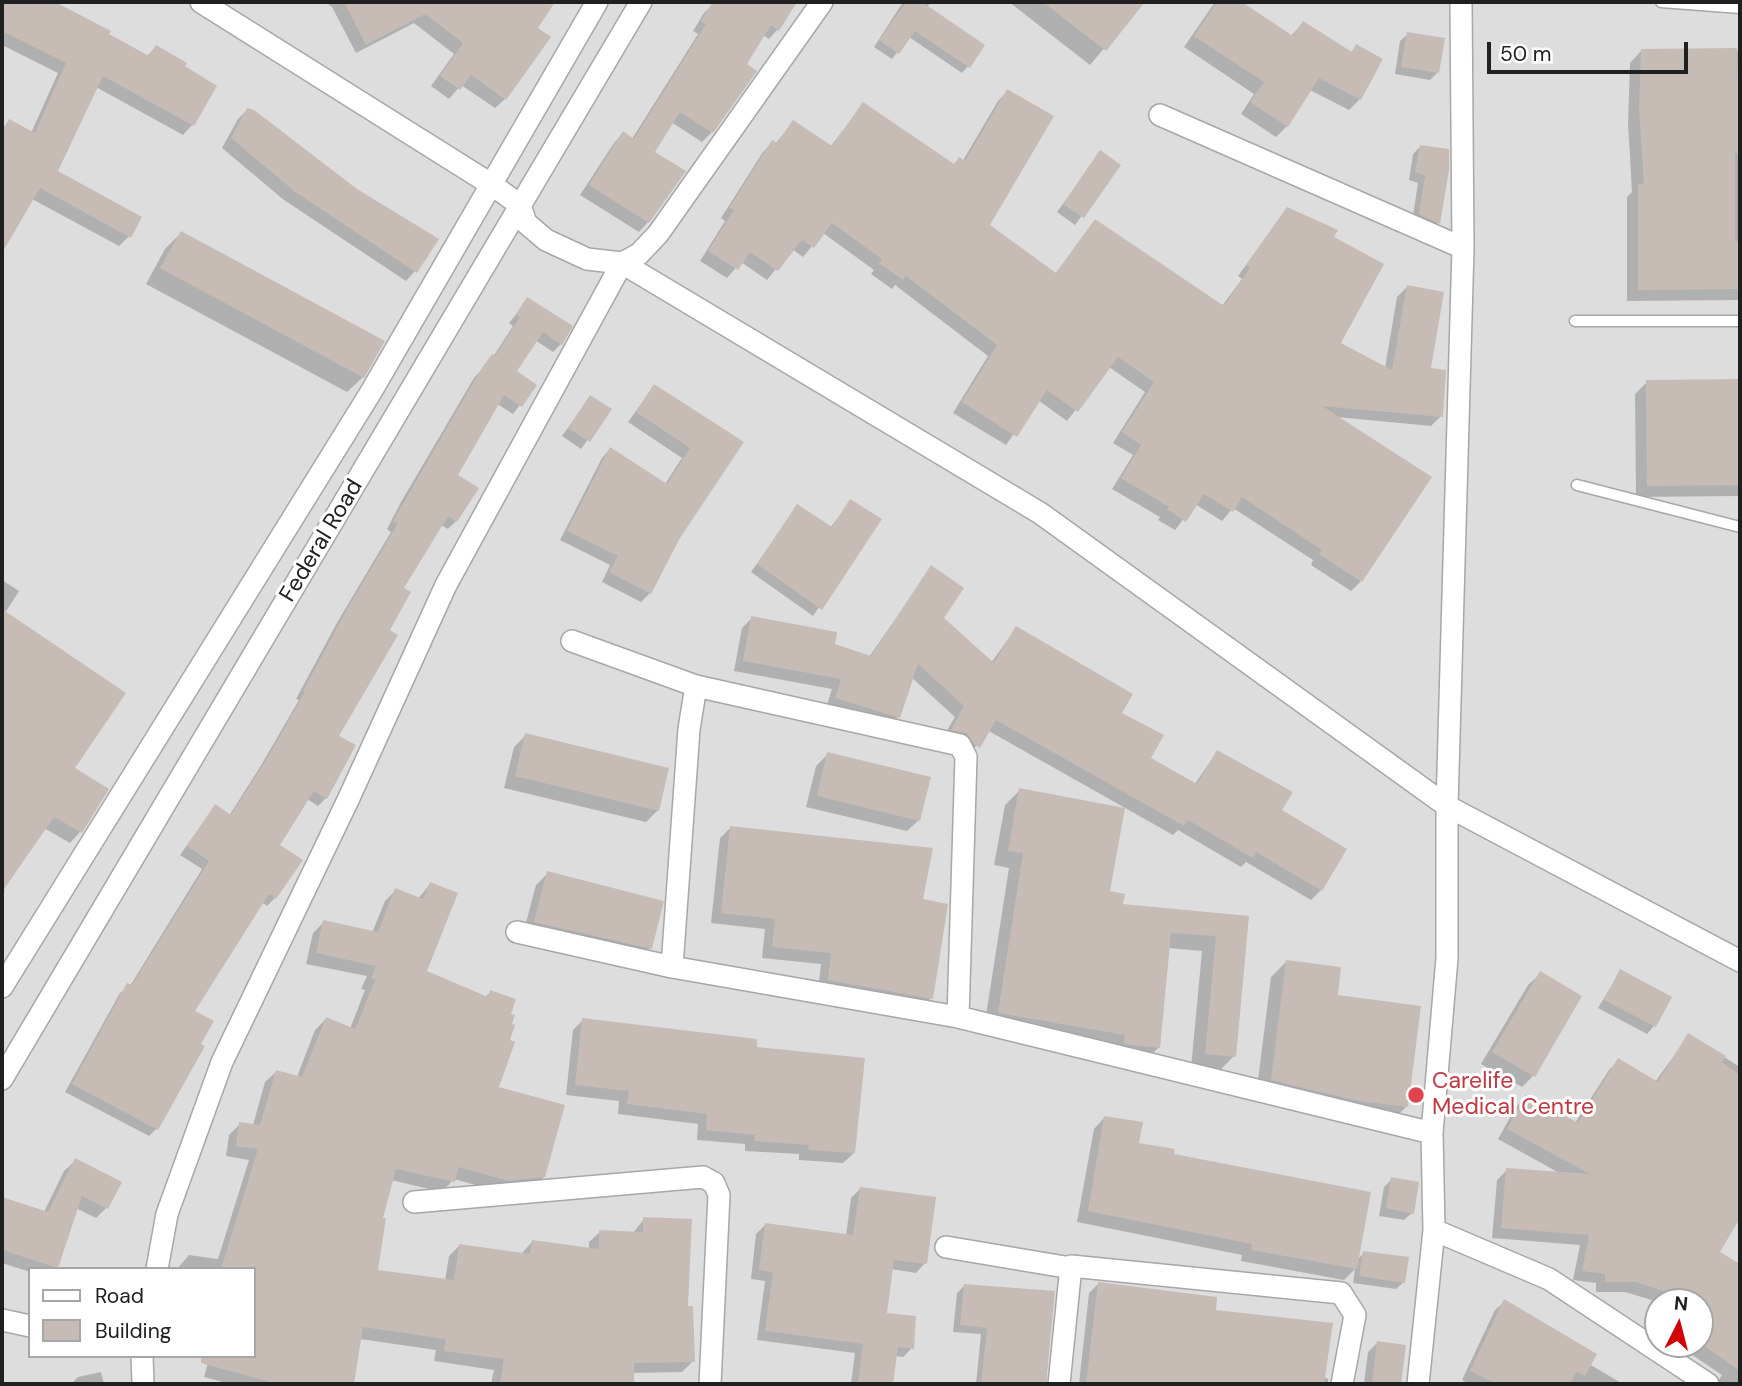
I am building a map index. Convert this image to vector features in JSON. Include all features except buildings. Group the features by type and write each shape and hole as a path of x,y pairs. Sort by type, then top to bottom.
{"street":[{"path":"201,2 492,185 520,205 526,223 546,240 587,258 622,263 1040,513 1447,806 1740,961"},
{"name":"Federal Road","path":"2,987 293,519 492,185 597,2"},
{"name":"Federal Road","path":"2,1079 641,2"},
{"path":"157,1267 167,1214 222,1062 348,800 446,585 622,263 639,254 658,234 822,2"},
{"path":"1418,1384 1434,1230 1432,1133 1447,958 1447,806 1464,248 1461,2"},
{"path":"1160,115 1464,248"},
{"path":"572,641 696,687 960,745 966,757 958,1017"},
{"path":"672,967 689,729 696,687"},
{"path":"517,932 672,967 958,1017 1432,1133"},
{"path":"414,1202 703,1177 714,1183 719,1195 710,1384"},
{"path":"1434,1230 1549,1279 1708,1384"},
{"path":"946,1247 1071,1268 1341,1293 1355,1315 1342,1384"},
{"path":"1059,1384 1071,1268"},
{"path":"2,1320 28,1326"},
{"path":"142,1358 143,1384"}],"lane":[{"path":"1661,2 1740,8"},
{"path":"1575,321 1740,321"},
{"path":"1577,485 1740,527"}],"shaded area":[{"path":"2,2 1740,2 1740,1384 2,1384"}],"place":[{"name":"Carelife Medical Centre","path":"1416,1095"}]}
